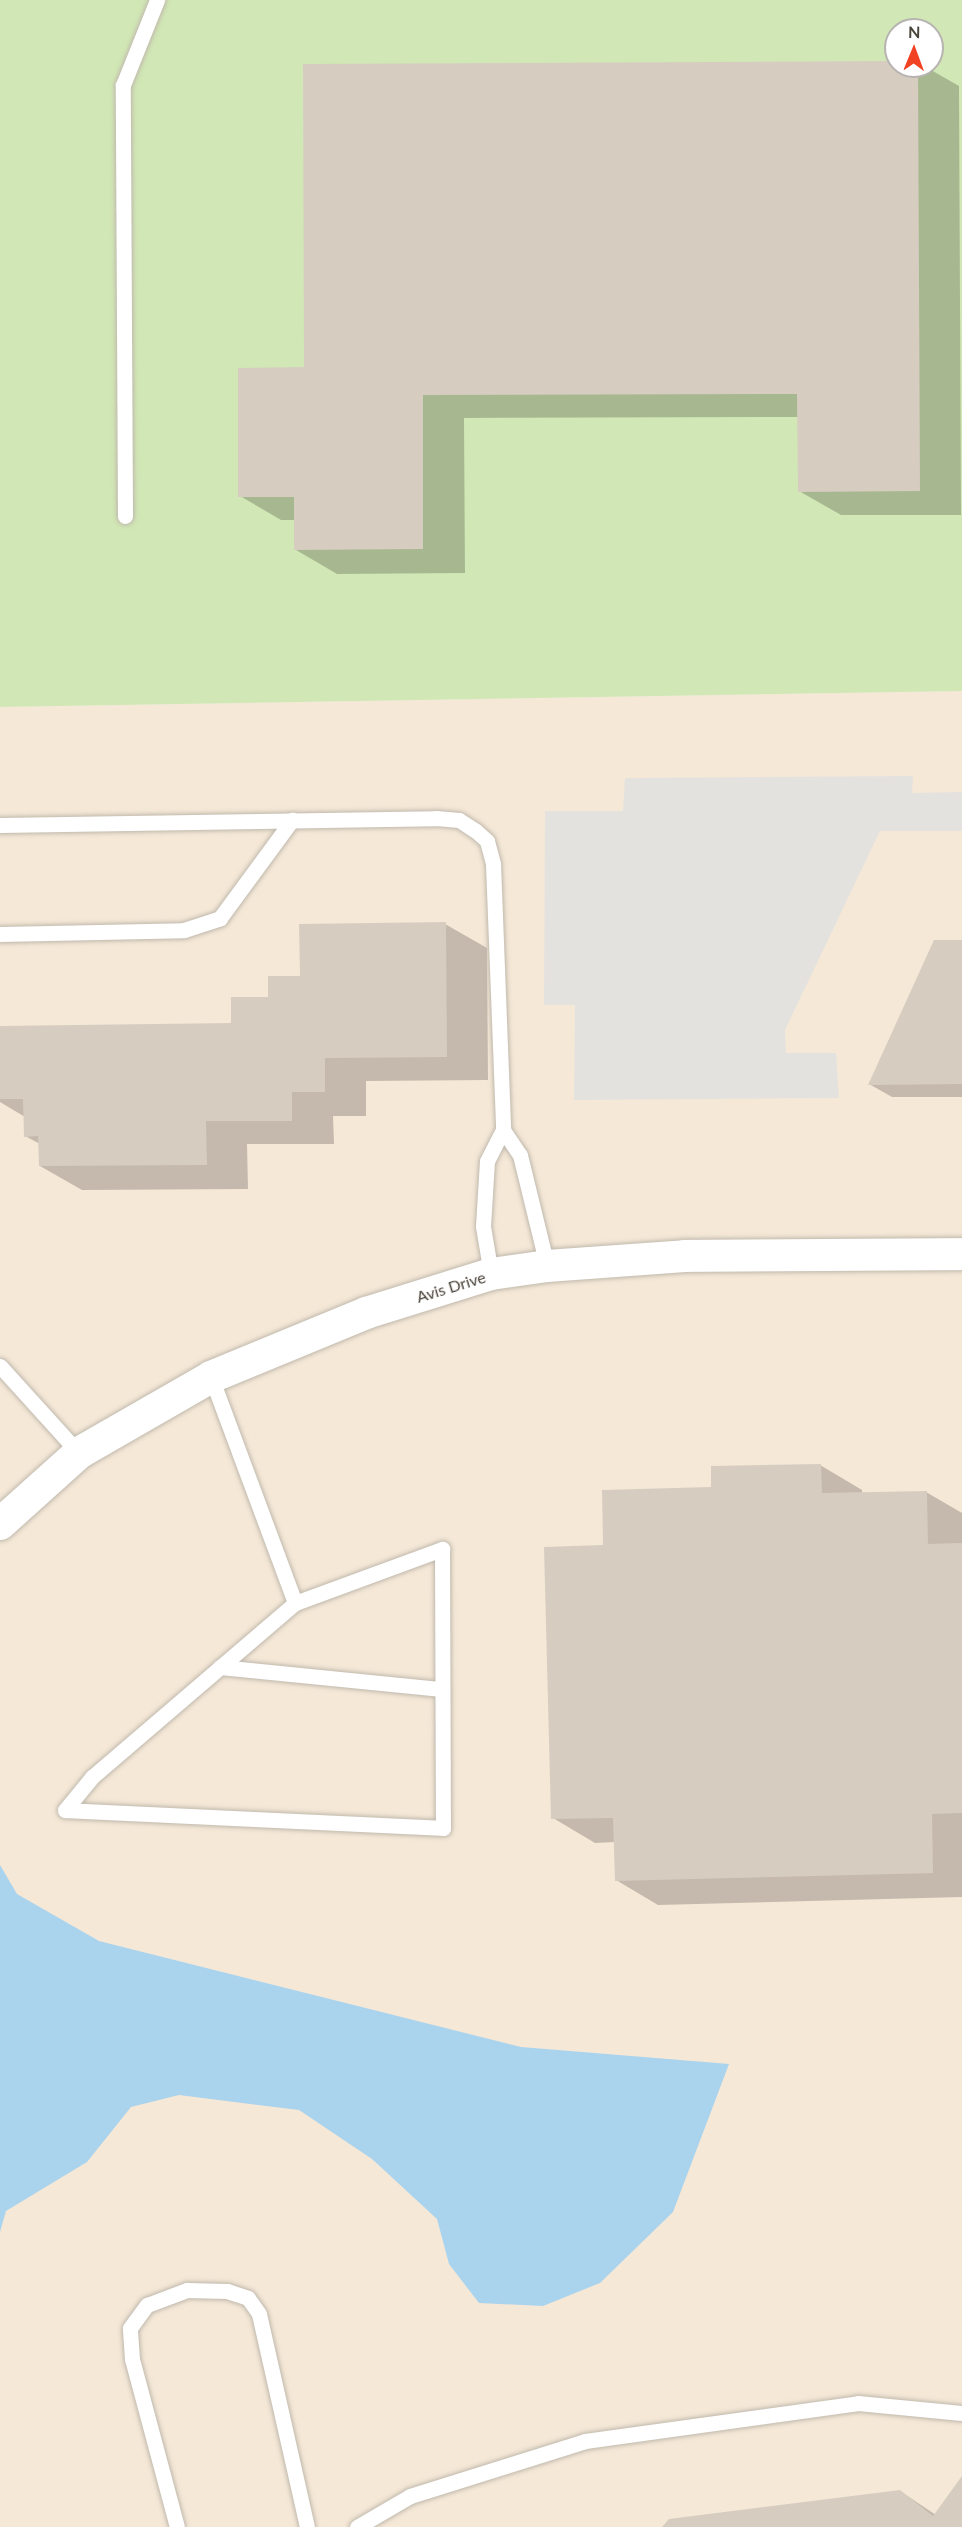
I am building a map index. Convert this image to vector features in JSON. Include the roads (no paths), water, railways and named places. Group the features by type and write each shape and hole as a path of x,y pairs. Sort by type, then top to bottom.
{"street":[{"name":"Avis Drive","path":"0,1524 79,1453 211,1377 366,1313 491,1274 547,1266 685,1256 962,1254"}],"lane":[{"path":"125,516 123,85 157,0"},
{"path":"0,825 292,820 459,820 487,842 493,864 498,1060 503,1130 520,1155 547,1266"},
{"path":"0,934 184,930 220,918 292,820"},
{"path":"491,1274 483,1226 487,1161 503,1130"},
{"path":"0,1366 79,1453"},
{"path":"211,1377 295,1603"},
{"path":"442,1549 443,1828 65,1810 92,1777 220,1667 295,1603 442,1549"},
{"path":"220,1667 442,1689"},
{"path":"177,2527 132,2359 130,2328 147,2305 187,2290 227,2291 248,2298 260,2314 307,2527"},
{"path":"357,2527 410,2496 585,2441 858,2403 962,2413"}],"water":[{"path":"0,1865 17,1894 99,1941 521,2047 729,2064 673,2212 600,2283 543,2306 479,2303 449,2264 437,2219 372,2159 299,2110 179,2095 131,2107 87,2162 6,2211 0,2232"}]}
